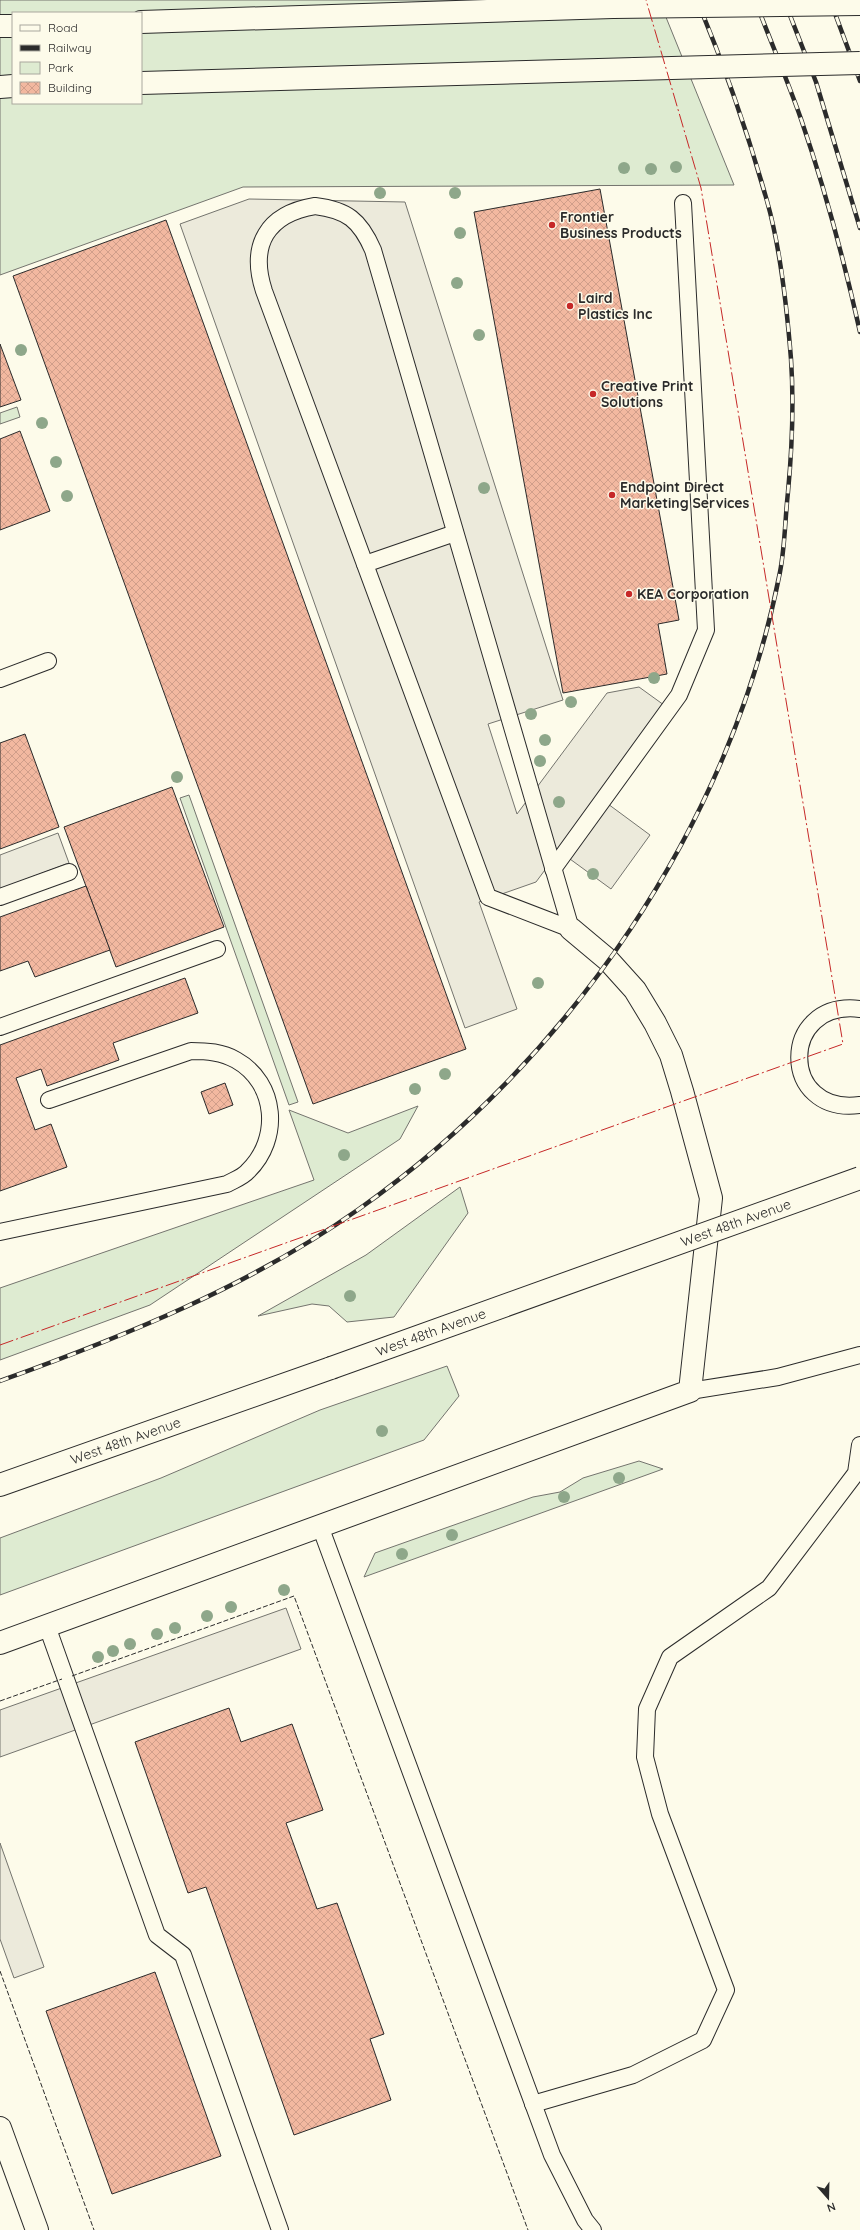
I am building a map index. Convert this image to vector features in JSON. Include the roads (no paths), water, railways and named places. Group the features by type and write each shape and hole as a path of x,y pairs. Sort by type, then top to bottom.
{"main road":[{"path":"142,20 194,20 613,8 860,4"},
{"path":"0,16 12,16"},
{"path":"0,26 12,26"},
{"path":"142,83 860,63"},
{"path":"0,87 12,86"},
{"path":"0,1643 690,1391 711,1198 671,1056 655,1023 635,990 608,960 571,929"},
{"name":"West 48th Avenue","path":"0,1485 860,1178"},
{"path":"0,2128 37,2230"}],"lane":[{"path":"553,869 679,695 706,630 683,203"},
{"path":"315,206 335,208 352,218 365,232 375,258 571,929 488,897 258,272 258,252 266,234 279,219 296,209 315,206"},
{"path":"365,564 455,533"},
{"path":"0,679 48,661"},
{"path":"0,897 69,872"},
{"path":"0,1027 217,949"},
{"path":"860,1009 845,1007 829,1011 815,1020 804,1034 799,1050 799,1066 805,1082 816,1095 830,1104 847,1107 860,1105"},
{"path":"0,1232 227,1184 247,1172 261,1155 270,1134 271,1112 265,1091 253,1072 235,1059 214,1052 191,1051 49,1100"},
{"path":"690,1391 778,1377 860,1355"},
{"path":"533,2104 633,2075 703,2040 726,1990 660,1814 645,1758 647,1709 670,1657 769,1588 856,1473 860,1445"},
{"path":"320,1526 552,2155 589,2227"},
{"path":"47,1626 158,1935 183,1955 280,2230"}],"railway":[{"path":"0,1381 140,1327 186,1307 274,1262 317,1237 359,1209 435,1150 506,1083 572,1009 630,930 681,846 723,757 756,666 782,562 792,426 792,376 788,320 780,259 772,220 744,125 717,49 697,0"},
{"path":"755,0 810,145 834,225 860,332"},
{"path":"784,0 816,82 860,228"},
{"path":"830,0 860,81"}],"place":[{"name":"Frontier Business Products","path":"552,225"},
{"name":"Laird Plastics Inc","path":"570,306"},
{"name":"Creative Print Solutions","path":"593,394"},
{"name":"Endpoint Direct Marketing Services","path":"612,495"},
{"name":"KEA Corporation","path":"629,594"}]}
